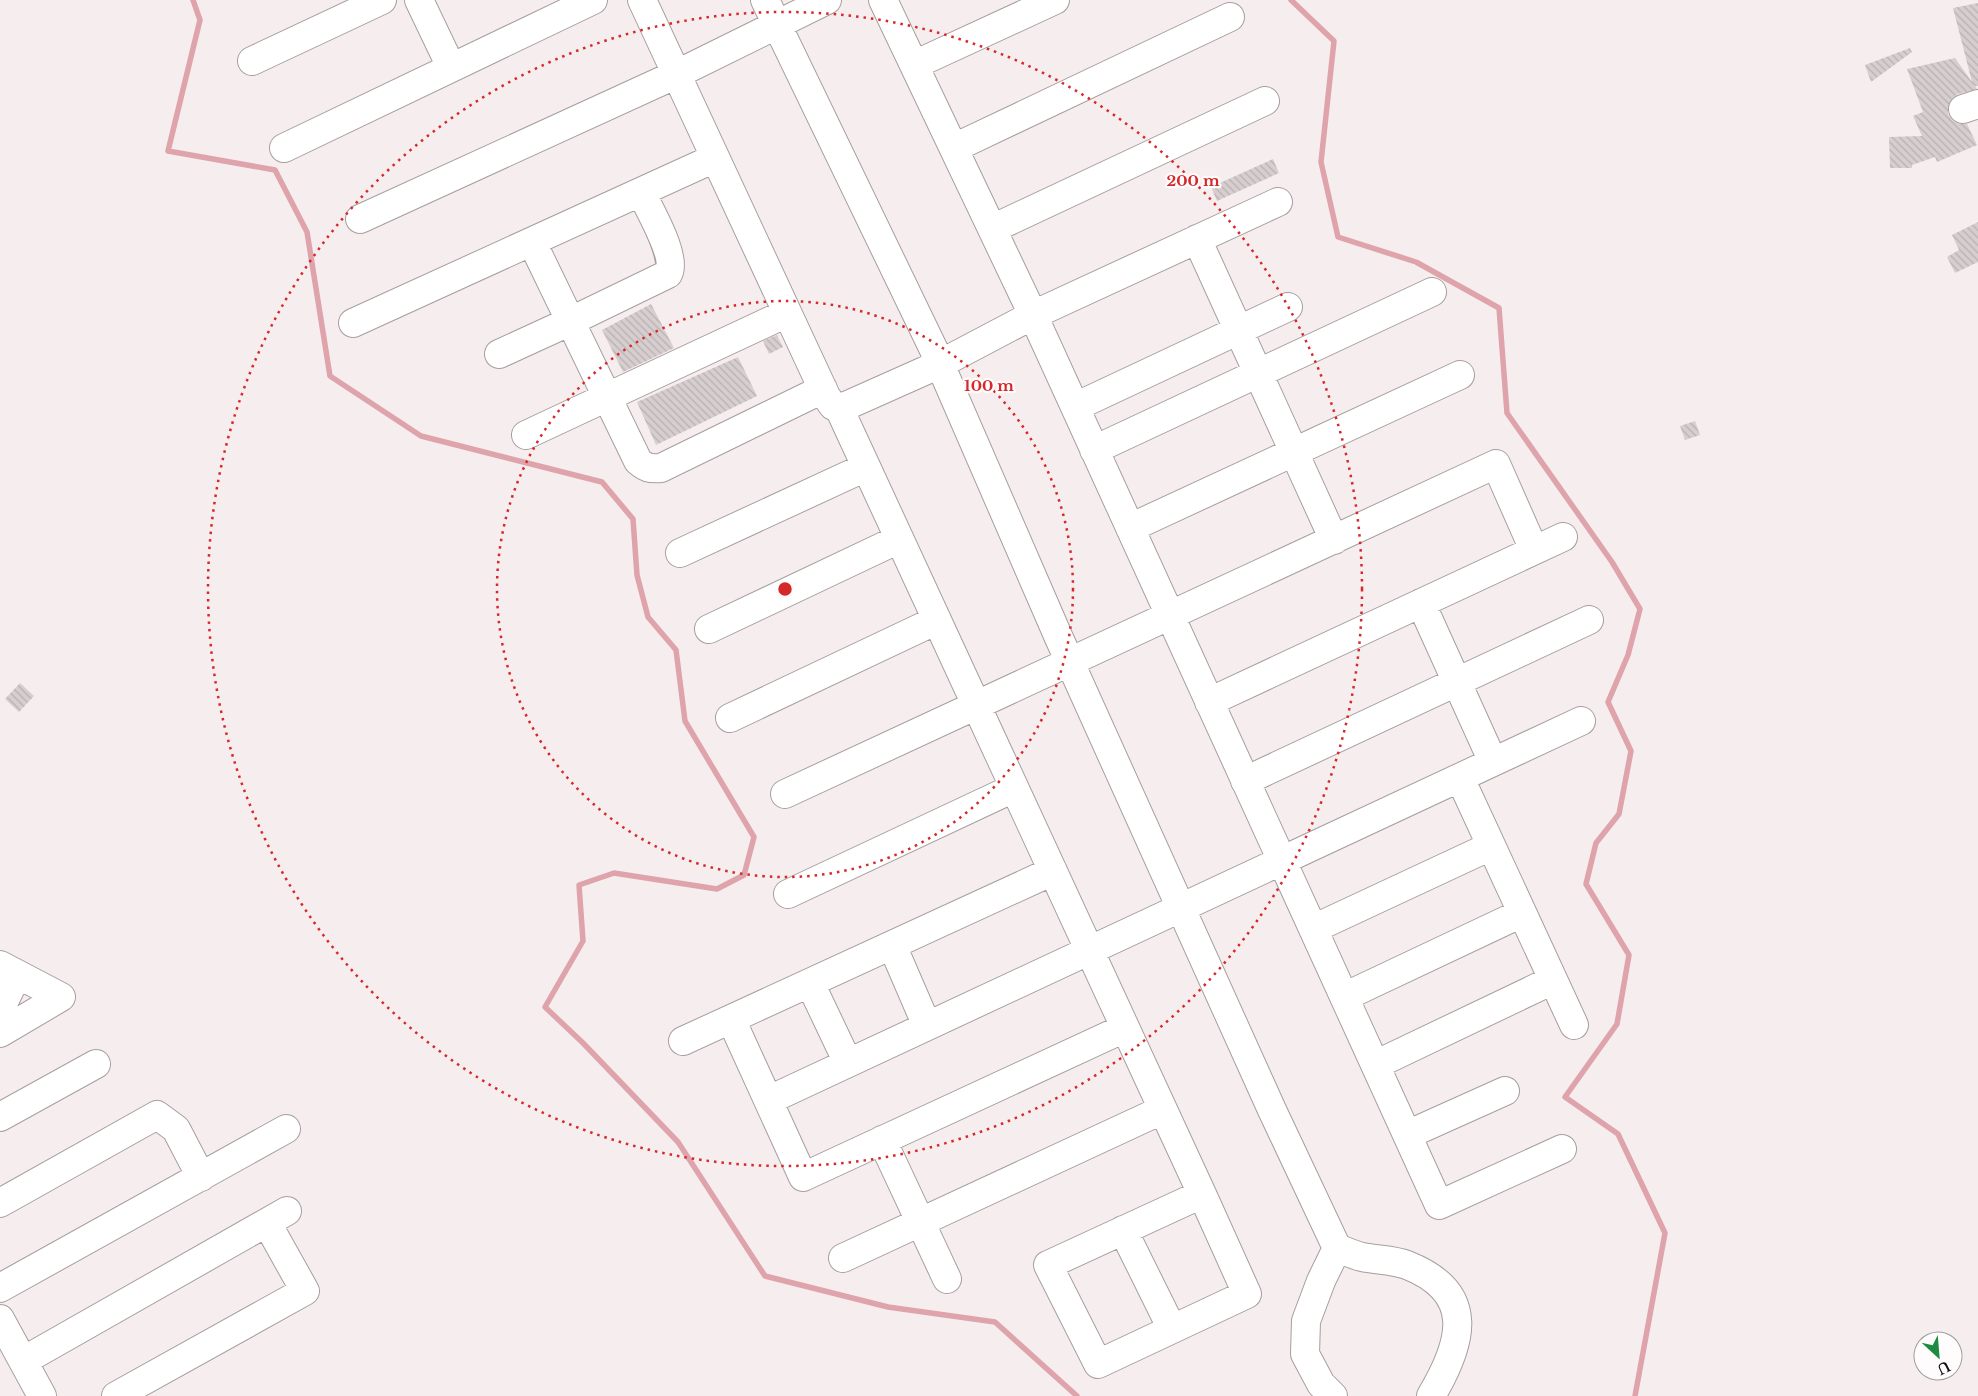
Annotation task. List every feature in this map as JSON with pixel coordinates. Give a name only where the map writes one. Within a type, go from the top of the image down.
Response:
[{"type":"street","points":[[252,61],[382,0]]},
{"type":"street","points":[[419,0],[451,67]]},
{"type":"street","points":[[284,148],[592,0]]},
{"type":"street","points":[[642,0],[788,313],[866,467],[900,539],[1202,1194],[1247,1294],[1098,1364],[1048,1265],[1202,1194]]},
{"type":"street","points":[[765,0],[940,364],[1180,907],[1337,1248],[1360,1256],[1406,1264],[1429,1275],[1449,1295],[1457,1314],[1458,1331],[1446,1371],[1431,1396]]},
{"type":"street","points":[[360,219],[677,74],[827,0]]},
{"type":"street","points":[[883,0],[1033,315],[1439,1205],[1562,1149]]},
{"type":"street","points":[[914,66],[1055,0]]},
{"type":"street","points":[[954,148],[1230,17]]},
{"type":"street","points":[[992,228],[1265,102]]},
{"type":"street","points":[[353,323],[715,158]]},
{"type":"street","points":[[498,354],[571,322],[668,274],[671,269],[670,256],[642,192]]},
{"type":"street","points":[[532,242],[638,461],[650,469],[661,468],[831,398],[940,364],[1033,315],[1278,202]]},
{"type":"street","points":[[1197,240],[1334,540]]},
{"type":"street","points":[[1094,450],[1432,292]]},
{"type":"street","points":[[1075,407],[1288,306]]},
{"type":"street","points":[[526,435],[788,313]]},
{"type":"street","points":[[1130,528],[1460,375]]},
{"type":"street","points":[[785,794],[1496,464],[1534,550]]},
{"type":"street","points":[[680,553],[866,467]]},
{"type":"street","points":[[1209,702],[1562,537]]},
{"type":"street","points":[[708,629],[900,539]]},
{"type":"street","points":[[1421,603],[1493,762]]},
{"type":"street","points":[[730,718],[937,620]]},
{"type":"street","points":[[1245,781],[1589,620]]},
{"type":"street","points":[[769,1100],[1582,721]]},
{"type":"street","points":[[1460,778],[1574,1025]]},
{"type":"street","points":[[788,894],[1014,788]]},
{"type":"street","points":[[1313,929],[1491,846]]},
{"type":"street","points":[[683,1041],[1052,871]]},
{"type":"street","points":[[1344,997],[1522,913]]},
{"type":"street","points":[[892,945],[927,1026]]},
{"type":"street","points":[[0,1010],[9,970],[61,997],[0,1033]]},
{"type":"street","points":[[1375,1064],[1553,980]]},
{"type":"street","points":[[810,983],[848,1063]]},
{"type":"street","points":[[731,1019],[803,1177],[1125,1028]]},
{"type":"street","points":[[0,1117],[96,1064]]},
{"type":"street","points":[[1407,1135],[1504,1091]]},
{"type":"street","points":[[843,1258],[1162,1110]]},
{"type":"street","points":[[0,1203],[157,1115],[176,1129],[201,1176]]},
{"type":"street","points":[[0,1288],[286,1129]]},
{"type":"street","points":[[882,1140],[947,1279]]},
{"type":"street","points":[[23,1361],[277,1217],[305,1292],[116,1396]]},
{"type":"street","points":[[1123,1230],[1172,1329]]},
{"type":"street","points":[[1333,1396],[1321,1384],[1305,1354],[1306,1321],[1321,1281],[1337,1248]]},
{"type":"street","points":[[0,1319],[42,1396]]},
{"type":"building","points":[[1978,3],[1978,86],[1975,86],[1977,89],[1958,94],[1952,98],[1948,106],[1948,114],[1952,120],[1959,124],[1967,124],[1977,145],[1937,162],[1935,157],[1912,165],[1912,168],[1890,168],[1889,137],[1922,136],[1913,116],[1923,112],[1907,69],[1955,58],[1972,82],[1953,8]]},
{"type":"building","points":[[1910,48],[1912,52],[1871,82],[1865,65]]},
{"type":"building","points":[[1273,159],[1279,173],[1217,201],[1211,187]]},
{"type":"building","points":[[1978,222],[1978,262],[1955,273],[1947,257],[1959,250],[1952,235]]},
{"type":"building","points":[[651,304],[674,348],[623,372],[602,330]]},
{"type":"building","points":[[777,335],[783,347],[769,354],[763,341]]},
{"type":"building","points":[[738,357],[757,396],[656,445],[637,402]]},
{"type":"building","points":[[1695,421],[1700,435],[1685,440],[1680,426]]},
{"type":"building","points":[[20,683],[34,696],[19,712],[5,699]]},
{"type":"waterway","points":[[193,0],[200,20],[168,151],[275,170],[307,232],[330,376],[421,436],[602,482],[633,519],[637,575],[648,617],[676,650],[685,721],[754,837],[744,875],[717,889],[614,873],[579,885],[583,941],[545,1007],[583,1043],[678,1142],[765,1276],[888,1307],[995,1322],[1077,1396]]},
{"type":"waterway","points":[[1291,0],[1334,41],[1321,162],[1338,237],[1416,262],[1499,308],[1507,413],[1612,562],[1640,609],[1628,655],[1608,702],[1631,751],[1619,814],[1596,843],[1586,884],[1629,955],[1617,1024],[1565,1097],[1618,1134],[1665,1233],[1635,1396]]}]
